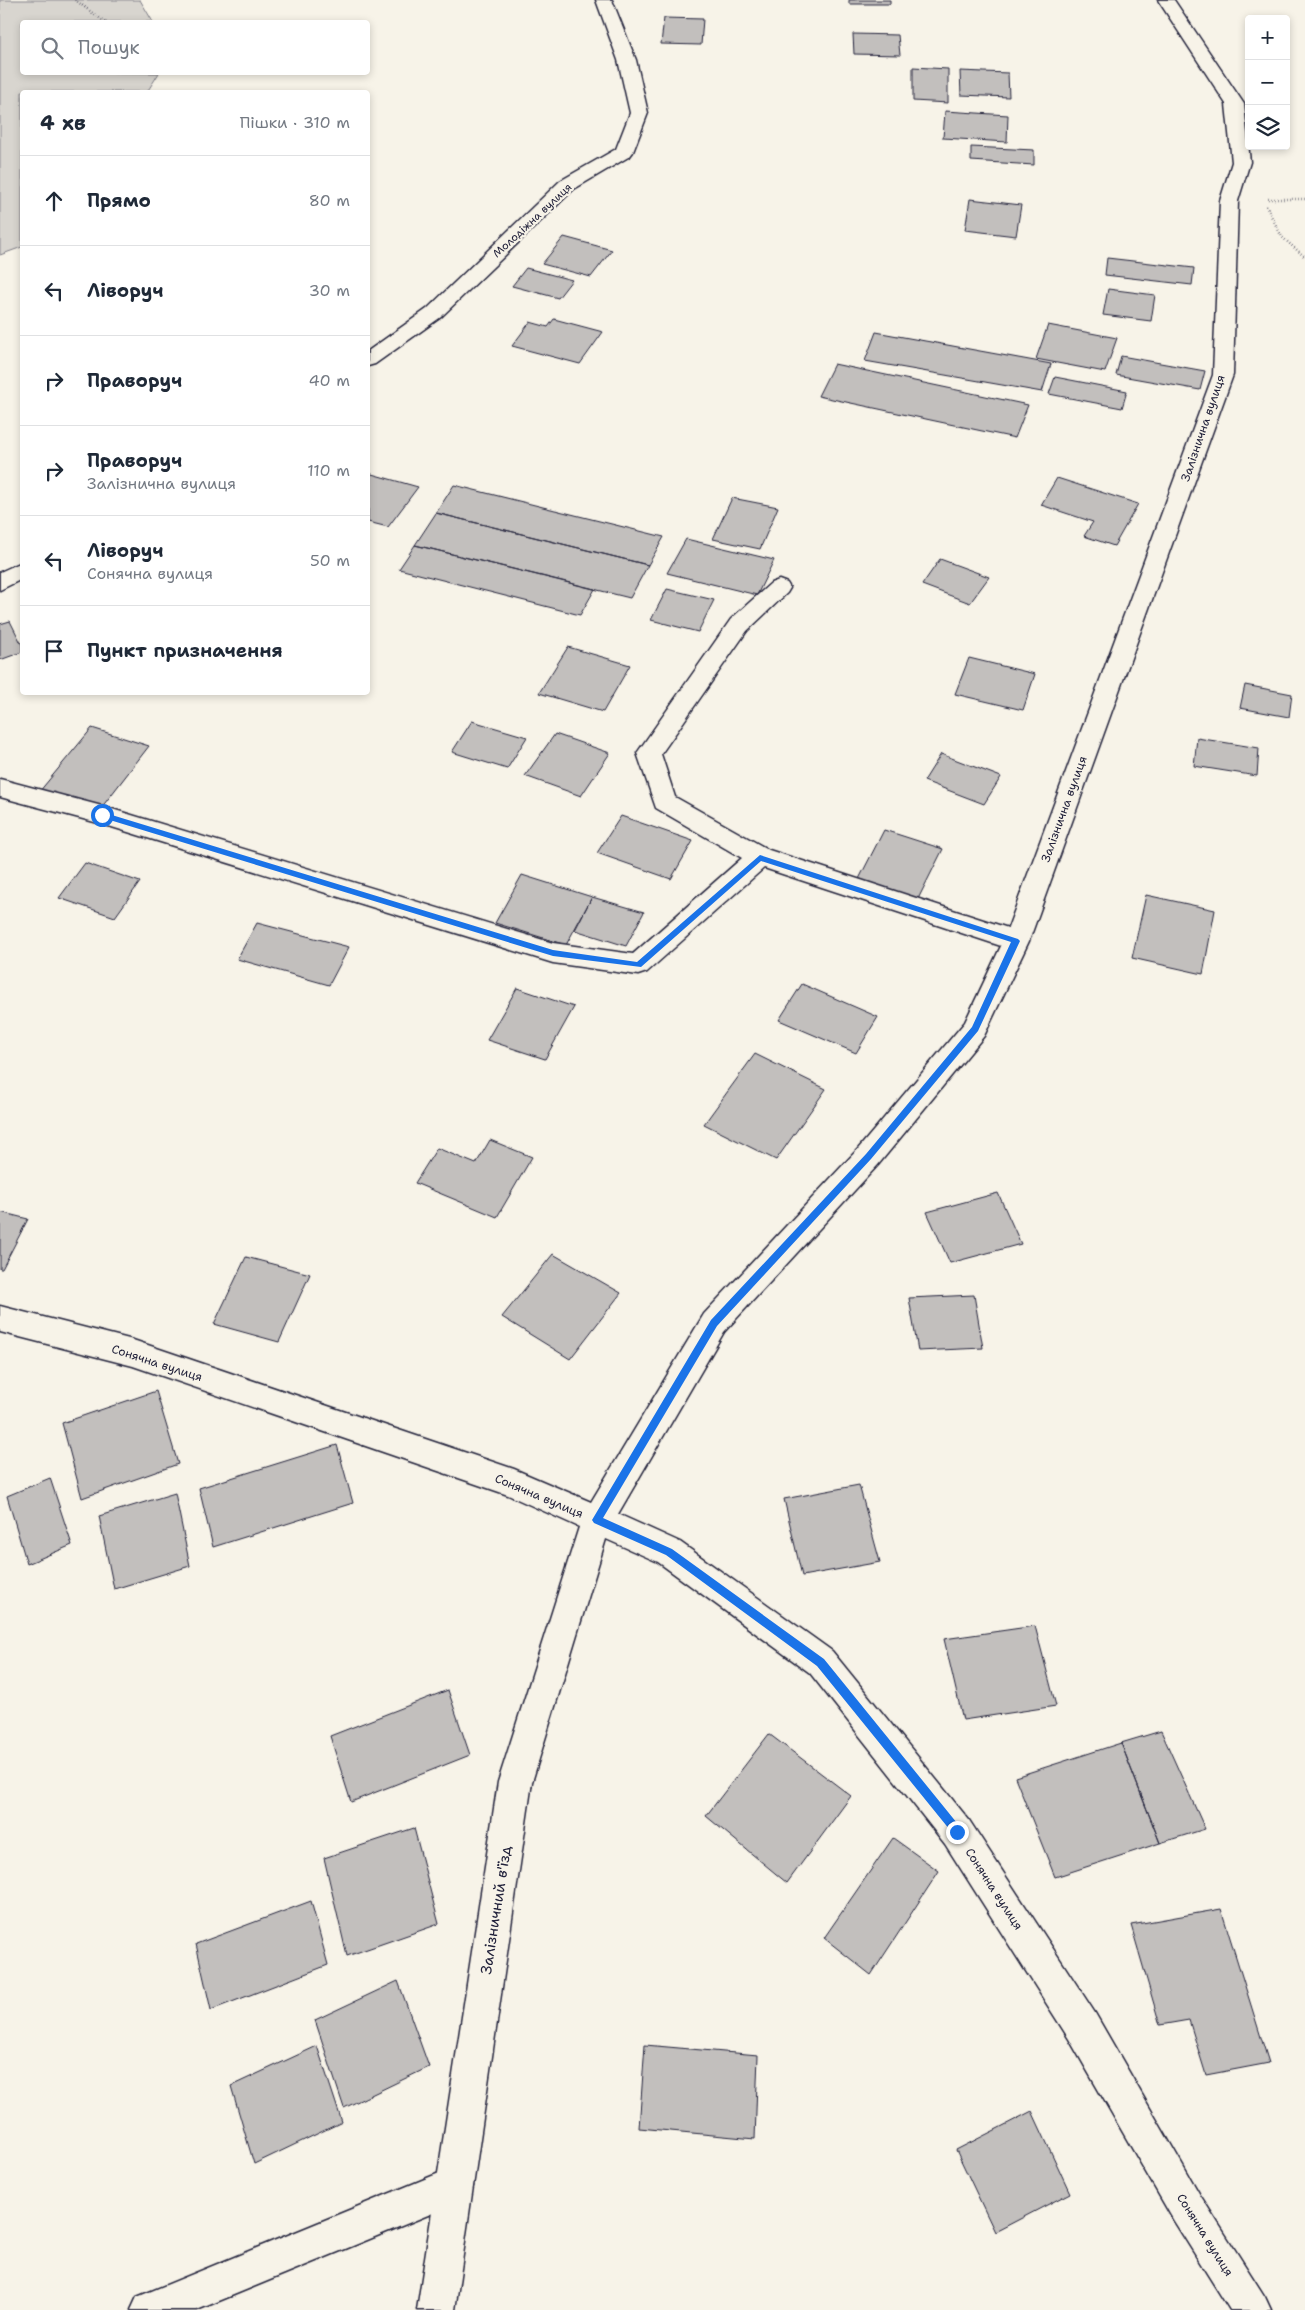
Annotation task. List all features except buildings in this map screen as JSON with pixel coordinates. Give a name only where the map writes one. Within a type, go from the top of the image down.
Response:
[{"type":"street","name":"Молодіжна вулиця","points":[[370,359],[434,313],[567,185],[624,152],[639,113],[627,60],[604,0]]},
{"type":"street","name":"Залізнична вулиця","points":[[597,1520],[714,1323],[868,1157],[975,1029],[1016,941],[1223,375],[1229,201],[1241,162],[1234,104],[1166,0]]},
{"type":"street","points":[[0,582],[20,570]]},
{"type":"street","points":[[778,588],[739,625],[649,753],[665,802],[760,857],[1016,941]]},
{"type":"street","points":[[0,788],[102,815],[553,953],[638,965],[760,857]]},
{"type":"street","name":"Сонячна вулиця","points":[[0,1319],[152,1360],[514,1483],[669,1552],[821,1662],[957,1832],[1082,2026],[1187,2208],[1252,2310]]},
{"type":"street","name":"Залізничний в'їзд","points":[[436,2310],[515,1782],[597,1520]]},
{"type":"street","points":[[150,2310],[454,2186]]},
{"type":"path","points":[[75,0],[102,20]]},
{"type":"path","points":[[1305,199],[1263,199],[1282,237],[1305,257]]},
{"type":"shaded area","points":[[0,0],[140,0],[152,20],[20,20],[20,75],[158,75],[148,90],[20,90],[20,248],[0,255]]},
{"type":"route","points":[[102,815],[553,953],[638,965],[760,857],[1016,941],[975,1029],[868,1157],[714,1323],[597,1520],[669,1552],[821,1662],[957,1832]]}]
